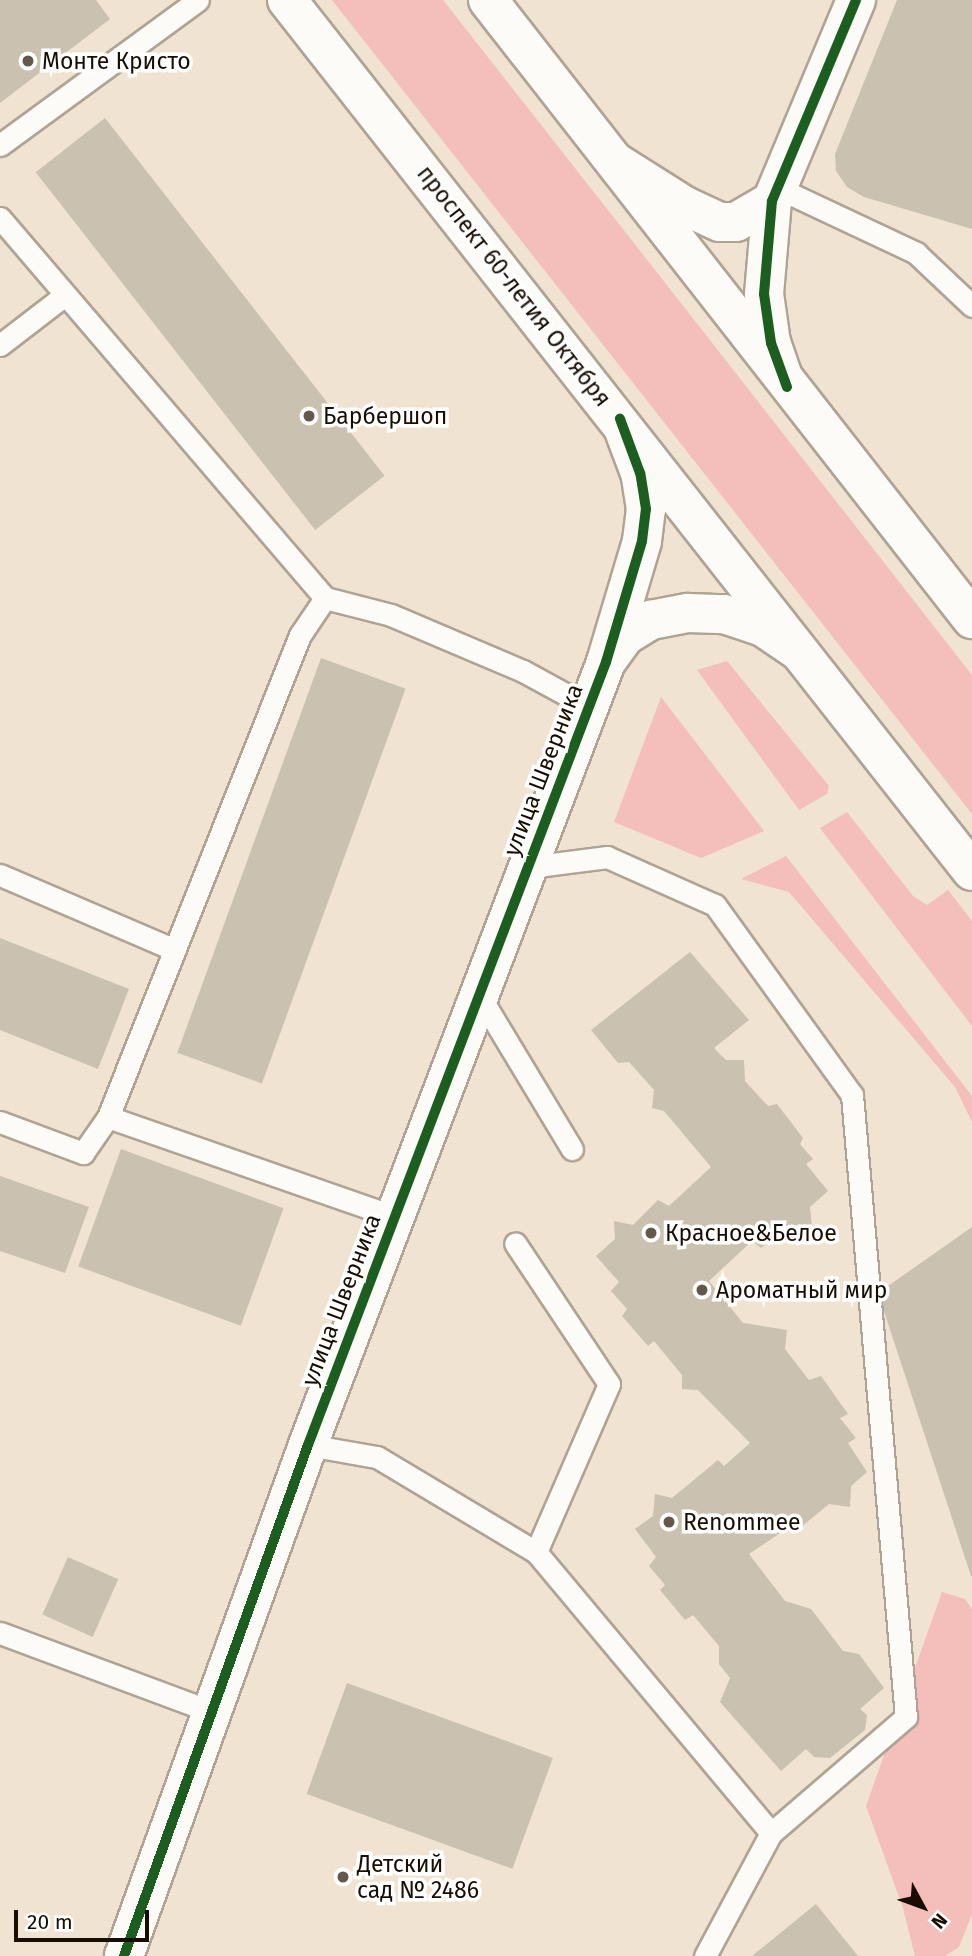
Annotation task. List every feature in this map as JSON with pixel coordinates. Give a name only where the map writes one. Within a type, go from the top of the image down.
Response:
[{"type":"street","name":"проспект 60-летия Октября","points":[[288,0],[968,861]]},
{"type":"street","points":[[488,0],[787,387],[972,619]]},
{"type":"street","points":[[787,387],[771,343],[764,294],[775,195],[856,0]]},
{"type":"street","points":[[612,160],[685,206],[720,222],[752,216],[775,195]]},
{"type":"street","name":"улица Шверника","points":[[124,1956],[308,1446],[606,662],[642,541],[646,509],[640,473],[620,419]]},
{"type":"street","name":"улица Шверника","points":[[606,662],[625,636],[651,620],[688,614],[724,614],[763,627],[805,656]]},
{"type":"lane","points":[[0,145],[198,0]]},
{"type":"lane","points":[[775,195],[916,253],[972,306]]},
{"type":"lane","points":[[0,218],[325,598],[391,615],[523,671],[589,707]]},
{"type":"lane","points":[[0,345],[65,296]]},
{"type":"lane","points":[[0,1122],[83,1153],[108,1117],[300,635],[325,598]]},
{"type":"lane","points":[[529,867],[607,857],[715,905],[852,1095],[906,1717],[772,1833],[705,1956]]},
{"type":"lane","points":[[0,875],[173,949]]},
{"type":"lane","points":[[480,995],[572,1149]]},
{"type":"lane","points":[[108,1117],[395,1217]]},
{"type":"lane","points":[[515,1243],[609,1384],[536,1552]]},
{"type":"lane","points":[[308,1446],[377,1457],[536,1552],[772,1833]]},
{"type":"lane","points":[[0,1633],[212,1712]]},
{"type":"shaded area","points":[[332,0],[443,0],[972,675],[972,814]]},
{"type":"shaded area","points":[[727,661],[829,786],[827,794],[799,810],[697,670]]},
{"type":"shaded area","points":[[661,697],[764,831],[701,858],[614,822]]},
{"type":"shaded area","points":[[847,812],[913,896],[927,905],[948,890],[972,921],[972,1026],[820,828]]},
{"type":"shaded area","points":[[786,856],[972,1096],[972,1122],[955,1087],[789,892],[741,879]]},
{"type":"shaded area","points":[[942,1592],[965,1599],[972,1609],[972,1914],[959,1947],[945,1956],[915,1956],[903,1908],[866,1806]]},
{"type":"building","name":"Монте Кристо","points":[[0,0],[96,0],[110,19],[0,103]]},
{"type":"building","points":[[897,0],[972,0],[972,229],[864,197],[847,187],[836,171],[835,154]]},
{"type":"building","points":[[105,118],[385,476],[315,530],[36,172]]},
{"type":"building","points":[[321,658],[406,689],[262,1083],[177,1053]]},
{"type":"building","points":[[0,938],[129,989],[98,1069],[0,1030]]},
{"type":"building","points":[[690,952],[749,1020],[714,1048],[726,1060],[744,1060],[745,1081],[768,1106],[777,1104],[803,1138],[800,1144],[813,1159],[806,1164],[828,1191],[810,1207],[812,1227],[788,1225],[761,1248],[752,1241],[709,1281],[743,1323],[787,1330],[785,1349],[809,1380],[821,1376],[848,1414],[840,1418],[856,1438],[848,1443],[867,1472],[851,1486],[850,1507],[829,1504],[801,1527],[795,1523],[749,1554],[785,1601],[811,1609],[843,1651],[859,1654],[884,1688],[860,1709],[867,1715],[865,1730],[830,1758],[814,1757],[806,1749],[781,1771],[720,1702],[730,1678],[719,1664],[719,1646],[693,1615],[685,1620],[660,1590],[665,1585],[649,1566],[656,1557],[635,1529],[653,1516],[655,1494],[672,1498],[718,1460],[724,1466],[750,1443],[698,1390],[682,1389],[682,1375],[654,1341],[648,1346],[622,1316],[627,1309],[611,1291],[619,1282],[596,1256],[615,1239],[614,1221],[633,1225],[658,1200],[669,1206],[711,1167],[664,1111],[652,1108],[654,1090],[629,1062],[618,1063],[591,1030]]},
{"type":"building","points":[[121,1149],[284,1208],[241,1326],[78,1266]]},
{"type":"building","points":[[0,1176],[89,1207],[65,1273],[0,1251]]},
{"type":"building","points":[[972,1227],[972,1576],[971,1576],[878,1293]]},
{"type":"building","points":[[68,1557],[118,1579],[93,1637],[42,1615]]},
{"type":"building","points":[[347,1683],[553,1758],[512,1869],[307,1794]]},
{"type":"building","points":[[816,1904],[858,1956],[752,1956]]},
{"type":"cycle path","points":[[787,387],[771,343],[764,294],[772,201],[856,0]]},
{"type":"cycle path","points":[[124,1956],[308,1445],[606,662],[642,541],[646,509],[640,473],[620,419]]},
{"type":"place","name":"Монте Кристо","points":[[28,61]]},
{"type":"place","name":"Барбершоп","points":[[309,416]]},
{"type":"place","name":"Красное&Белое","points":[[651,1233]]},
{"type":"place","name":"Ароматный мир","points":[[702,1290]]},
{"type":"place","name":"Renommee","points":[[669,1522]]},
{"type":"place","name":"Детский сад № 2486","points":[[343,1877]]}]
